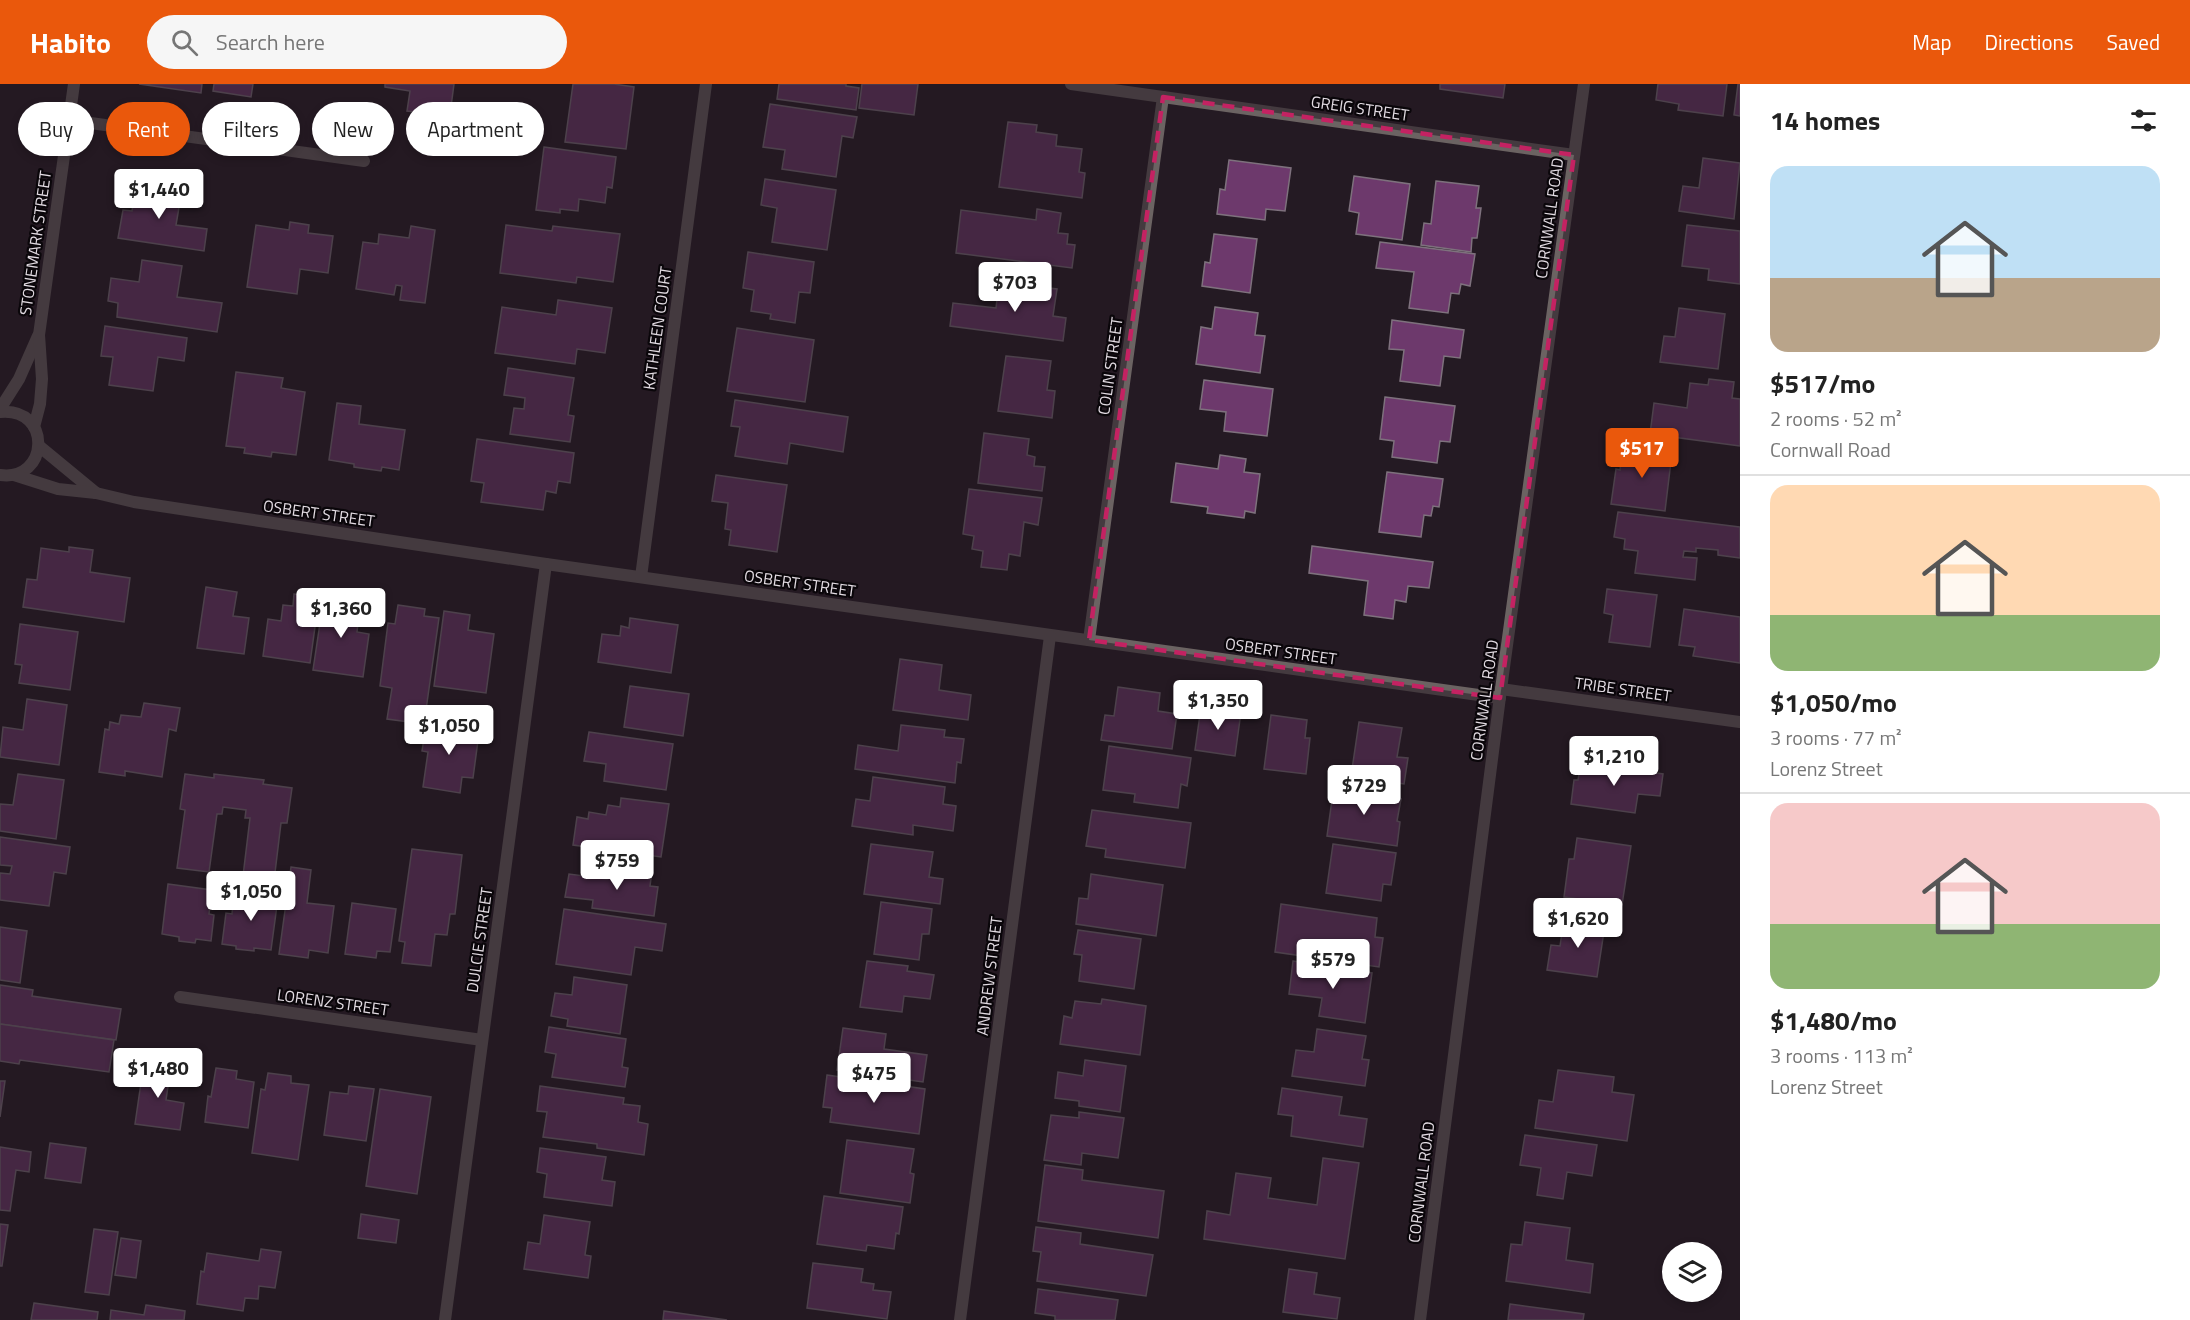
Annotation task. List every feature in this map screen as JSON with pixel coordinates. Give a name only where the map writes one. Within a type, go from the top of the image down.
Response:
[{"type":"street","name":"STONEMARK STREET","points":[[72,102],[74,84]]},
{"type":"street","name":"KATHLEEN COURT","points":[[641,577],[706,84]]},
{"type":"street","name":"GREIG STREET","points":[[1071,84],[1574,155]]},
{"type":"street","name":"CORNWALL ROAD","points":[[1420,1320],[1501,694],[1584,84]]},
{"type":"street","name":"COLIN STREET","points":[[1089,640],[1163,97]]},
{"type":"street","points":[[94,123],[364,161]]},
{"type":"street","name":"STONEMARK STREET","points":[[34,427],[40,404],[42,379],[39,335],[64,156]]},
{"type":"street","name":"STONEMARK STREET","points":[[0,411],[20,379],[39,335]]},
{"type":"street","points":[[0,411],[18,413],[27,418],[38,436],[39,446],[31,465],[23,471],[5,477]]},
{"type":"street","name":"OSBERT STREET","points":[[39,446],[96,493]]},
{"type":"street","name":"OSBERT STREET","points":[[5,477],[134,502],[546,564],[1050,636],[1501,694]]},
{"type":"street","name":"DULCIE STREET","points":[[445,1320],[546,564]]},
{"type":"street","name":"ANDREW STREET","points":[[960,1320],[1050,636]]},
{"type":"street","name":"TRIBE STREET","points":[[1501,694],[1740,722]]},
{"type":"street","name":"LORENZ STREET","points":[[180,997],[482,1040]]},
{"type":"highlighted area","points":[[1163,97],[1574,155],[1500,698],[1089,640]]},
{"type":"building","points":[[139,84],[202,84],[201,93]]},
{"type":"building","points":[[214,84],[253,84],[251,97],[213,91]]},
{"type":"building","points":[[385,84],[454,84],[452,102],[408,102],[410,91],[385,87]]},
{"type":"building","points":[[573,84],[614,84],[634,87],[626,149],[565,142]]},
{"type":"building","points":[[779,84],[846,84],[846,86],[859,88],[856,110],[777,99]]},
{"type":"building","points":[[862,84],[918,84],[914,115],[859,108]]},
{"type":"building","points":[[1440,84],[1505,84],[1503,98],[1440,89]]},
{"type":"building","points":[[1658,84],[1727,84],[1723,116],[1678,110],[1679,104],[1656,100]]},
{"type":"building","points":[[1738,84],[1740,84],[1740,116],[1734,115]]},
{"type":"building","points":[[770,104],[857,117],[853,138],[842,136],[836,177],[782,169],[785,150],[763,147]]},
{"type":"building","points":[[1008,122],[1037,125],[1036,132],[1057,135],[1056,146],[1082,149],[1079,172],[1085,173],[1082,198],[999,187]]},
{"type":"building","points":[[544,147],[616,157],[612,188],[607,187],[605,203],[579,199],[578,211],[560,209],[560,213],[536,210]]},
{"type":"building","points":[[1703,158],[1740,163],[1734,219],[1679,211],[1683,186],[1699,188]]},
{"type":"building","points":[[1229,160],[1291,168],[1285,211],[1266,209],[1265,220],[1217,214],[1220,189],[1225,190]]},
{"type":"building","points":[[1354,176],[1410,184],[1402,240],[1356,234],[1359,213],[1349,211]]},
{"type":"building","points":[[765,179],[836,190],[827,250],[772,242],[777,208],[761,205]]},
{"type":"building","points":[[1436,181],[1479,186],[1476,208],[1481,208],[1477,238],[1472,238],[1471,252],[1421,245],[1424,223],[1431,224]]},
{"type":"building","points":[[136,184],[182,190],[176,225],[207,229],[204,251],[118,238],[123,210],[132,211]]},
{"type":"building","points":[[1037,209],[1061,213],[1058,233],[1068,234],[1067,244],[1075,245],[1072,268],[956,253],[961,210],[1036,220]]},
{"type":"building","points":[[290,222],[309,225],[308,233],[333,236],[328,273],[300,269],[297,294],[247,287],[256,225],[289,230]]},
{"type":"building","points":[[506,225],[552,231],[553,226],[620,234],[613,282],[577,277],[576,283],[500,273]]},
{"type":"building","points":[[1687,225],[1740,231],[1740,284],[1708,280],[1709,269],[1682,266]]},
{"type":"building","points":[[411,226],[435,230],[425,303],[400,300],[402,286],[396,285],[394,295],[356,289],[363,242],[378,244],[379,234],[409,238]]},
{"type":"building","points":[[1214,234],[1257,239],[1250,293],[1202,286],[1205,262],[1210,263]]},
{"type":"building","points":[[1380,242],[1475,254],[1470,286],[1461,284],[1459,294],[1451,293],[1448,313],[1409,308],[1414,272],[1376,268]]},
{"type":"building","points":[[748,252],[814,262],[810,293],[799,292],[795,323],[770,319],[771,314],[751,311],[754,290],[743,288]]},
{"type":"building","points":[[142,260],[182,266],[177,297],[222,303],[217,332],[117,317],[118,303],[108,301],[111,278],[139,282]]},
{"type":"building","points":[[999,282],[1057,289],[1053,316],[1066,318],[1063,341],[950,326],[953,303],[996,308]]},
{"type":"building","points":[[558,300],[612,308],[605,353],[577,349],[575,364],[495,353],[502,307],[556,315]]},
{"type":"building","points":[[1215,307],[1258,313],[1255,335],[1265,336],[1260,373],[1196,364],[1201,327],[1212,329]]},
{"type":"building","points":[[1679,308],[1725,314],[1718,369],[1660,362],[1664,336],[1675,337]]},
{"type":"building","points":[[1392,320],[1464,330],[1460,358],[1444,356],[1440,386],[1400,381],[1404,350],[1389,349]]},
{"type":"building","points":[[105,326],[187,338],[184,361],[158,357],[153,391],[109,385],[113,357],[101,356]]},
{"type":"building","points":[[737,328],[814,340],[805,402],[727,391]]},
{"type":"building","points":[[1006,356],[1051,361],[1047,390],[1055,391],[1052,418],[998,411]]},
{"type":"building","points":[[508,368],[574,378],[568,415],[574,416],[570,442],[510,434],[514,408],[524,409],[525,398],[504,395]]},
{"type":"building","points":[[236,372],[283,378],[281,388],[305,392],[296,455],[272,452],[271,457],[244,453],[245,448],[226,446]]},
{"type":"building","points":[[1709,379],[1734,382],[1732,398],[1740,399],[1740,446],[1650,434],[1654,403],[1687,408],[1690,383],[1708,385]]},
{"type":"building","points":[[1204,380],[1273,389],[1267,436],[1224,431],[1226,412],[1200,409]]},
{"type":"building","points":[[1385,397],[1455,406],[1450,442],[1440,441],[1437,463],[1392,457],[1394,441],[1380,439]]},
{"type":"building","points":[[735,400],[848,417],[843,452],[790,443],[787,464],[735,456],[740,427],[731,426]]},
{"type":"building","points":[[337,403],[361,406],[359,424],[405,430],[399,470],[382,467],[381,471],[329,460]]},
{"type":"building","points":[[984,433],[1029,439],[1027,455],[1035,457],[1034,466],[1045,467],[1042,491],[978,483]]},
{"type":"building","points":[[477,439],[574,453],[570,483],[558,481],[556,493],[546,491],[543,510],[481,502],[484,483],[471,481]]},
{"type":"building","points":[[1622,447],[1672,453],[1665,511],[1611,504],[1616,469],[1620,470]]},
{"type":"building","points":[[1220,455],[1246,459],[1244,472],[1260,474],[1255,513],[1245,511],[1244,518],[1207,513],[1208,507],[1171,502],[1176,463],[1218,469]]},
{"type":"building","points":[[1387,472],[1443,479],[1439,507],[1433,506],[1431,516],[1424,515],[1421,537],[1379,532]]},
{"type":"building","points":[[716,475],[787,485],[777,552],[729,545],[731,530],[725,529],[728,503],[712,501]]},
{"type":"building","points":[[969,489],[1042,498],[1038,525],[1024,522],[1020,556],[1009,554],[1007,570],[981,567],[983,551],[972,549],[974,536],[963,534]]},
{"type":"building","points":[[1618,512],[1740,527],[1740,558],[1718,555],[1718,550],[1696,548],[1696,552],[1684,551],[1683,557],[1697,558],[1695,580],[1635,573],[1638,551],[1624,549],[1625,539],[1614,537]]},
{"type":"building","points":[[1312,546],[1433,562],[1429,588],[1408,586],[1406,602],[1395,600],[1393,619],[1364,615],[1368,581],[1309,573]]},
{"type":"building","points":[[69,547],[93,550],[90,572],[130,578],[124,622],[23,607],[27,579],[37,580],[41,548],[69,552]]},
{"type":"building","points":[[206,587],[237,592],[233,616],[249,618],[244,654],[197,648]]},
{"type":"building","points":[[1607,589],[1657,595],[1650,647],[1609,642],[1613,615],[1604,613]]},
{"type":"building","points":[[294,594],[319,598],[310,663],[263,656],[268,619],[281,621],[283,605],[293,606]]},
{"type":"building","points":[[339,595],[361,598],[357,632],[369,634],[363,677],[313,670],[323,603],[338,605]]},
{"type":"building","points":[[398,605],[425,609],[424,616],[439,618],[424,724],[387,719],[392,688],[380,686],[388,623],[395,624]]},
{"type":"building","points":[[1684,609],[1740,617],[1740,663],[1693,656],[1695,647],[1679,645]]},
{"type":"building","points":[[444,611],[470,615],[468,630],[494,634],[486,693],[434,686]]},
{"type":"building","points":[[630,618],[678,625],[671,673],[598,662],[602,634],[620,636],[621,626],[629,628]]},
{"type":"building","points":[[20,624],[78,632],[70,690],[19,683],[22,665],[15,664]]},
{"type":"building","points":[[900,659],[942,665],[939,690],[971,695],[968,720],[893,710]]},
{"type":"building","points":[[630,686],[689,694],[683,736],[624,727]]},
{"type":"building","points":[[1118,687],[1160,693],[1158,711],[1177,714],[1172,749],[1101,740],[1105,715],[1114,716]]},
{"type":"building","points":[[27,699],[67,705],[59,765],[0,757],[3,727],[23,730]]},
{"type":"building","points":[[144,703],[180,708],[176,731],[169,729],[162,777],[125,771],[125,776],[99,772],[105,729],[109,730],[110,722],[119,724],[121,715],[141,717]]},
{"type":"building","points":[[1201,707],[1241,712],[1235,756],[1195,750]]},
{"type":"building","points":[[1271,715],[1307,720],[1305,738],[1310,738],[1306,774],[1264,769]]},
{"type":"building","points":[[435,718],[457,721],[456,729],[479,733],[473,778],[462,777],[460,793],[423,787],[428,752],[422,751],[426,726],[434,727]]},
{"type":"building","points":[[1359,722],[1402,728],[1397,757],[1408,758],[1404,784],[1351,776]]},
{"type":"building","points":[[901,725],[945,730],[944,737],[964,739],[961,763],[957,762],[955,783],[855,769],[858,745],[898,751]]},
{"type":"building","points":[[589,732],[673,744],[666,790],[604,781],[606,764],[584,761]]},
{"type":"building","points":[[1109,746],[1191,758],[1187,786],[1181,784],[1178,808],[1134,802],[1135,794],[1103,790]]},
{"type":"building","points":[[1581,762],[1663,774],[1660,796],[1638,794],[1635,813],[1571,804],[1574,780],[1578,780]]},
{"type":"building","points":[[18,774],[64,780],[56,839],[0,831],[0,804],[13,805]]},
{"type":"building","points":[[185,774],[214,778],[214,774],[264,780],[263,784],[292,788],[287,823],[281,823],[274,881],[243,876],[250,818],[245,818],[246,810],[223,807],[222,814],[217,814],[209,872],[177,868],[185,810],[180,809]]},
{"type":"building","points":[[873,777],[945,787],[943,804],[956,806],[953,831],[913,825],[913,835],[852,826],[856,799],[870,801]]},
{"type":"building","points":[[1334,785],[1388,793],[1387,798],[1401,799],[1397,821],[1400,822],[1397,846],[1327,836]]},
{"type":"building","points":[[621,798],[669,804],[661,857],[573,845],[577,817],[588,819],[589,812],[606,815],[608,805],[620,807]]},
{"type":"building","points":[[1092,810],[1191,823],[1185,868],[1105,857],[1106,849],[1086,846]]},
{"type":"building","points":[[0,837],[70,847],[66,874],[54,872],[49,906],[0,900],[0,873],[10,874],[12,866],[0,865]]},
{"type":"building","points":[[1577,838],[1631,846],[1622,905],[1564,897],[1569,859],[1574,859]]},
{"type":"building","points":[[871,844],[933,852],[929,877],[943,879],[940,904],[864,894]]},
{"type":"building","points":[[1333,844],[1396,853],[1391,885],[1383,884],[1381,901],[1326,893]]},
{"type":"building","points":[[412,849],[462,855],[455,914],[450,914],[447,935],[435,934],[431,966],[402,963],[405,942],[399,941]]},
{"type":"building","points":[[609,865],[652,871],[650,886],[658,887],[654,916],[592,908],[593,900],[565,897],[569,874],[607,879]]},
{"type":"building","points":[[291,867],[311,870],[307,903],[334,906],[328,953],[309,950],[308,958],[279,954]]},
{"type":"building","points":[[1091,874],[1163,885],[1156,936],[1076,924],[1079,898],[1088,899]]},
{"type":"building","points":[[168,884],[212,890],[209,914],[214,915],[211,941],[196,939],[195,943],[179,941],[179,937],[162,934]]},
{"type":"building","points":[[234,892],[278,898],[271,950],[236,949],[236,946],[222,944],[226,913],[232,914]]},
{"type":"building","points":[[881,902],[932,909],[929,934],[922,934],[919,960],[874,954]]},
{"type":"building","points":[[352,903],[396,909],[390,952],[377,951],[376,958],[345,954]]},
{"type":"building","points":[[1281,904],[1377,918],[1375,937],[1383,938],[1379,967],[1275,952]]},
{"type":"building","points":[[564,909],[666,924],[662,951],[635,947],[631,975],[556,964]]},
{"type":"building","points":[[1564,919],[1605,925],[1597,977],[1547,970],[1551,945],[1560,946]]},
{"type":"building","points":[[0,927],[27,931],[20,983],[0,980]]},
{"type":"building","points":[[1078,930],[1141,939],[1134,989],[1079,981],[1082,955],[1074,954]]},
{"type":"building","points":[[867,961],[908,966],[907,971],[934,975],[930,999],[904,996],[902,1012],[860,1007]]},
{"type":"building","points":[[1293,961],[1372,973],[1365,1023],[1319,1016],[1322,998],[1289,994]]},
{"type":"building","points":[[574,977],[627,985],[620,1034],[567,1026],[568,1019],[551,1016],[555,993],[572,995]]},
{"type":"building","points":[[0,985],[33,990],[32,996],[121,1009],[116,1040],[0,1024]]},
{"type":"building","points":[[1102,999],[1146,1006],[1140,1055],[1060,1044],[1064,1016],[1072,1018],[1075,1001],[1101,1004]]},
{"type":"building","points":[[0,1024],[114,1040],[109,1072],[20,1060],[19,1064],[0,1061]]},
{"type":"building","points":[[549,1027],[626,1039],[622,1067],[628,1068],[625,1087],[552,1077],[556,1054],[545,1052]]},
{"type":"building","points":[[843,1028],[886,1034],[884,1049],[927,1055],[923,1082],[837,1070]]},
{"type":"building","points":[[1317,1029],[1366,1036],[1362,1059],[1369,1060],[1365,1086],[1292,1076],[1296,1050],[1314,1052]]},
{"type":"building","points":[[1085,1060],[1126,1066],[1120,1112],[1079,1106],[1079,1101],[1055,1098],[1058,1072],[1083,1076]]},
{"type":"building","points":[[144,1062],[171,1066],[166,1100],[184,1103],[180,1130],[135,1124]]},
{"type":"building","points":[[216,1068],[237,1071],[236,1079],[254,1082],[248,1128],[205,1122],[208,1096],[211,1097]]},
{"type":"building","points":[[1558,1070],[1614,1077],[1612,1092],[1634,1095],[1627,1141],[1535,1128],[1539,1100],[1553,1102]]},
{"type":"building","points":[[268,1073],[291,1076],[291,1083],[309,1085],[298,1160],[252,1153],[261,1089],[265,1090]]},
{"type":"building","points":[[827,1075],[925,1089],[919,1134],[830,1122],[832,1108],[823,1107]]},
{"type":"building","points":[[0,1081],[5,1081],[0,1117]]},
{"type":"building","points":[[349,1086],[374,1089],[366,1141],[324,1135],[330,1092],[348,1094]]},
{"type":"building","points":[[540,1086],[624,1098],[623,1104],[640,1106],[638,1122],[648,1124],[644,1155],[597,1148],[597,1144],[543,1137],[547,1112],[537,1111]]},
{"type":"building","points":[[1282,1088],[1342,1097],[1339,1115],[1367,1119],[1363,1147],[1291,1136],[1293,1116],[1278,1114]]},
{"type":"building","points":[[380,1089],[431,1097],[417,1194],[366,1186]]},
{"type":"building","points":[[1079,1112],[1124,1118],[1118,1158],[1082,1153],[1081,1165],[1044,1160],[1051,1115],[1079,1118]]},
{"type":"building","points":[[1525,1135],[1597,1145],[1592,1176],[1567,1172],[1563,1199],[1537,1195],[1541,1168],[1520,1165]]},
{"type":"building","points":[[847,1140],[914,1149],[910,1173],[914,1174],[910,1203],[840,1193]]},
{"type":"building","points":[[50,1143],[86,1148],[81,1183],[45,1178]]},
{"type":"building","points":[[0,1147],[31,1152],[29,1172],[16,1170],[10,1211],[0,1210]]},
{"type":"building","points":[[540,1148],[606,1157],[602,1180],[615,1182],[612,1206],[544,1197],[547,1174],[537,1172]]},
{"type":"building","points":[[1323,1158],[1359,1163],[1345,1259],[1204,1239],[1207,1211],[1230,1215],[1236,1173],[1271,1178],[1268,1198],[1317,1205]]},
{"type":"building","points":[[1045,1165],[1083,1170],[1082,1180],[1164,1191],[1158,1238],[1038,1221]]},
{"type":"building","points":[[824,1196],[903,1207],[894,1249],[867,1245],[866,1251],[817,1244]]},
{"type":"building","points":[[361,1214],[399,1220],[396,1243],[358,1238]]},
{"type":"building","points":[[544,1215],[590,1222],[585,1255],[591,1256],[588,1278],[524,1269],[528,1242],[540,1244]]},
{"type":"building","points":[[1525,1222],[1570,1228],[1566,1260],[1593,1264],[1590,1293],[1506,1281],[1511,1244],[1522,1245]]},
{"type":"building","points":[[0,1224],[8,1225],[2,1266],[0,1266]]},
{"type":"building","points":[[1036,1227],[1081,1233],[1080,1244],[1153,1255],[1146,1296],[1037,1281],[1041,1252],[1033,1251]]},
{"type":"building","points":[[94,1229],[118,1232],[109,1295],[85,1292]]},
{"type":"building","points":[[121,1238],[141,1241],[136,1278],[115,1275]]},
{"type":"building","points":[[261,1249],[281,1252],[275,1288],[259,1286],[258,1299],[245,1298],[243,1311],[197,1304],[201,1271],[204,1272],[207,1253],[259,1261]]},
{"type":"building","points":[[813,1263],[863,1269],[861,1282],[874,1284],[873,1290],[891,1292],[887,1319],[807,1308]]},
{"type":"building","points":[[1289,1269],[1317,1273],[1314,1294],[1340,1298],[1337,1319],[1283,1312]]},
{"type":"building","points":[[1038,1289],[1118,1300],[1115,1320],[1055,1320],[1055,1316],[1035,1313]]},
{"type":"building","points":[[34,1303],[98,1312],[97,1320],[31,1320]]},
{"type":"building","points":[[1510,1304],[1584,1314],[1583,1320],[1508,1320]]},
{"type":"building","points":[[146,1305],[185,1311],[184,1320],[110,1320],[111,1310],[144,1315]]},
{"type":"building","points":[[664,1311],[727,1320],[663,1320]]}]
